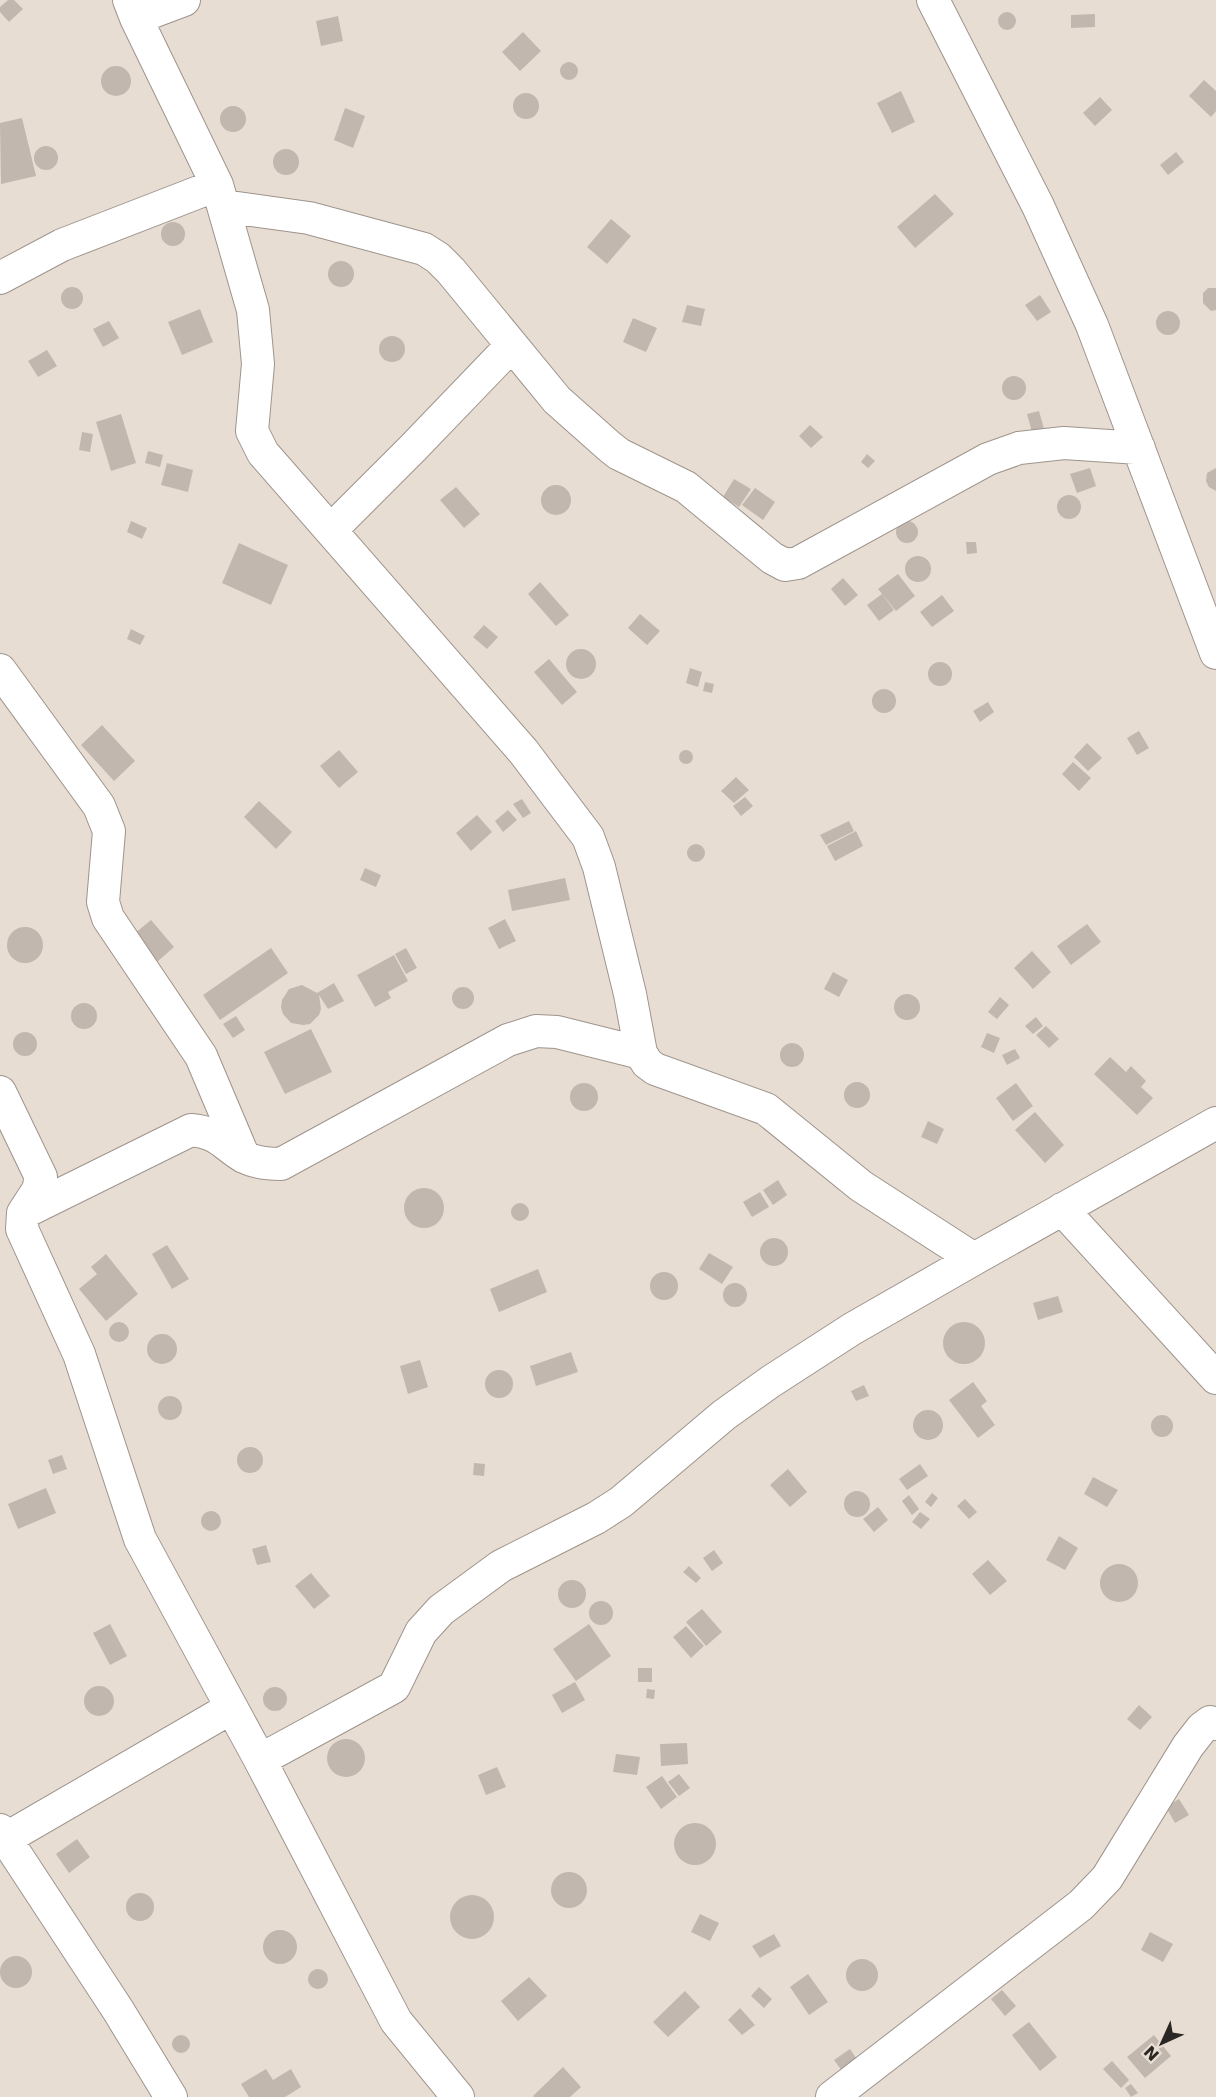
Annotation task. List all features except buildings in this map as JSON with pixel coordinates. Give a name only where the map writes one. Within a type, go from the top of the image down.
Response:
[{"type":"street","points":[[184,0],[133,9],[220,195],[253,310],[258,364],[252,431],[263,453],[523,752],[588,837],[598,867],[630,994],[641,1053],[647,1062],[655,1070],[766,1108],[861,1186],[974,1259]]},
{"type":"street","points":[[933,0],[1038,206],[1092,326],[1216,653]]},
{"type":"street","points":[[0,278],[62,245],[220,195],[424,249],[438,258],[451,271],[557,400],[610,447],[619,454],[686,487],[772,558],[785,565],[798,563],[988,459],[1019,448],[1064,443],[1139,448]]},
{"type":"street","points":[[331,530],[512,345]]},
{"type":"street","points":[[0,670],[99,806],[109,831],[103,902],[108,918],[201,1056],[244,1156]]},
{"type":"street","points":[[23,1213],[191,1130],[206,1131],[244,1156],[260,1163],[281,1164],[508,1040],[536,1031],[557,1032],[641,1053]]},
{"type":"street","points":[[0,1092],[41,1177],[38,1190],[23,1213],[22,1229],[79,1354],[140,1539],[260,1760],[396,2021],[458,2097]]},
{"type":"street","points":[[260,1760],[394,1687],[421,1632],[441,1610],[501,1566],[596,1518],[621,1502],[724,1415],[770,1382],[852,1329],[1216,1123]]},
{"type":"street","points":[[1062,1209],[1216,1378]]},
{"type":"street","points":[[171,2097],[118,2010],[2,1837],[231,1708]]},
{"type":"street","points":[[832,2097],[1081,1905],[1107,1878],[1188,1746],[1202,1728],[1210,1722],[1216,1724]]}]
